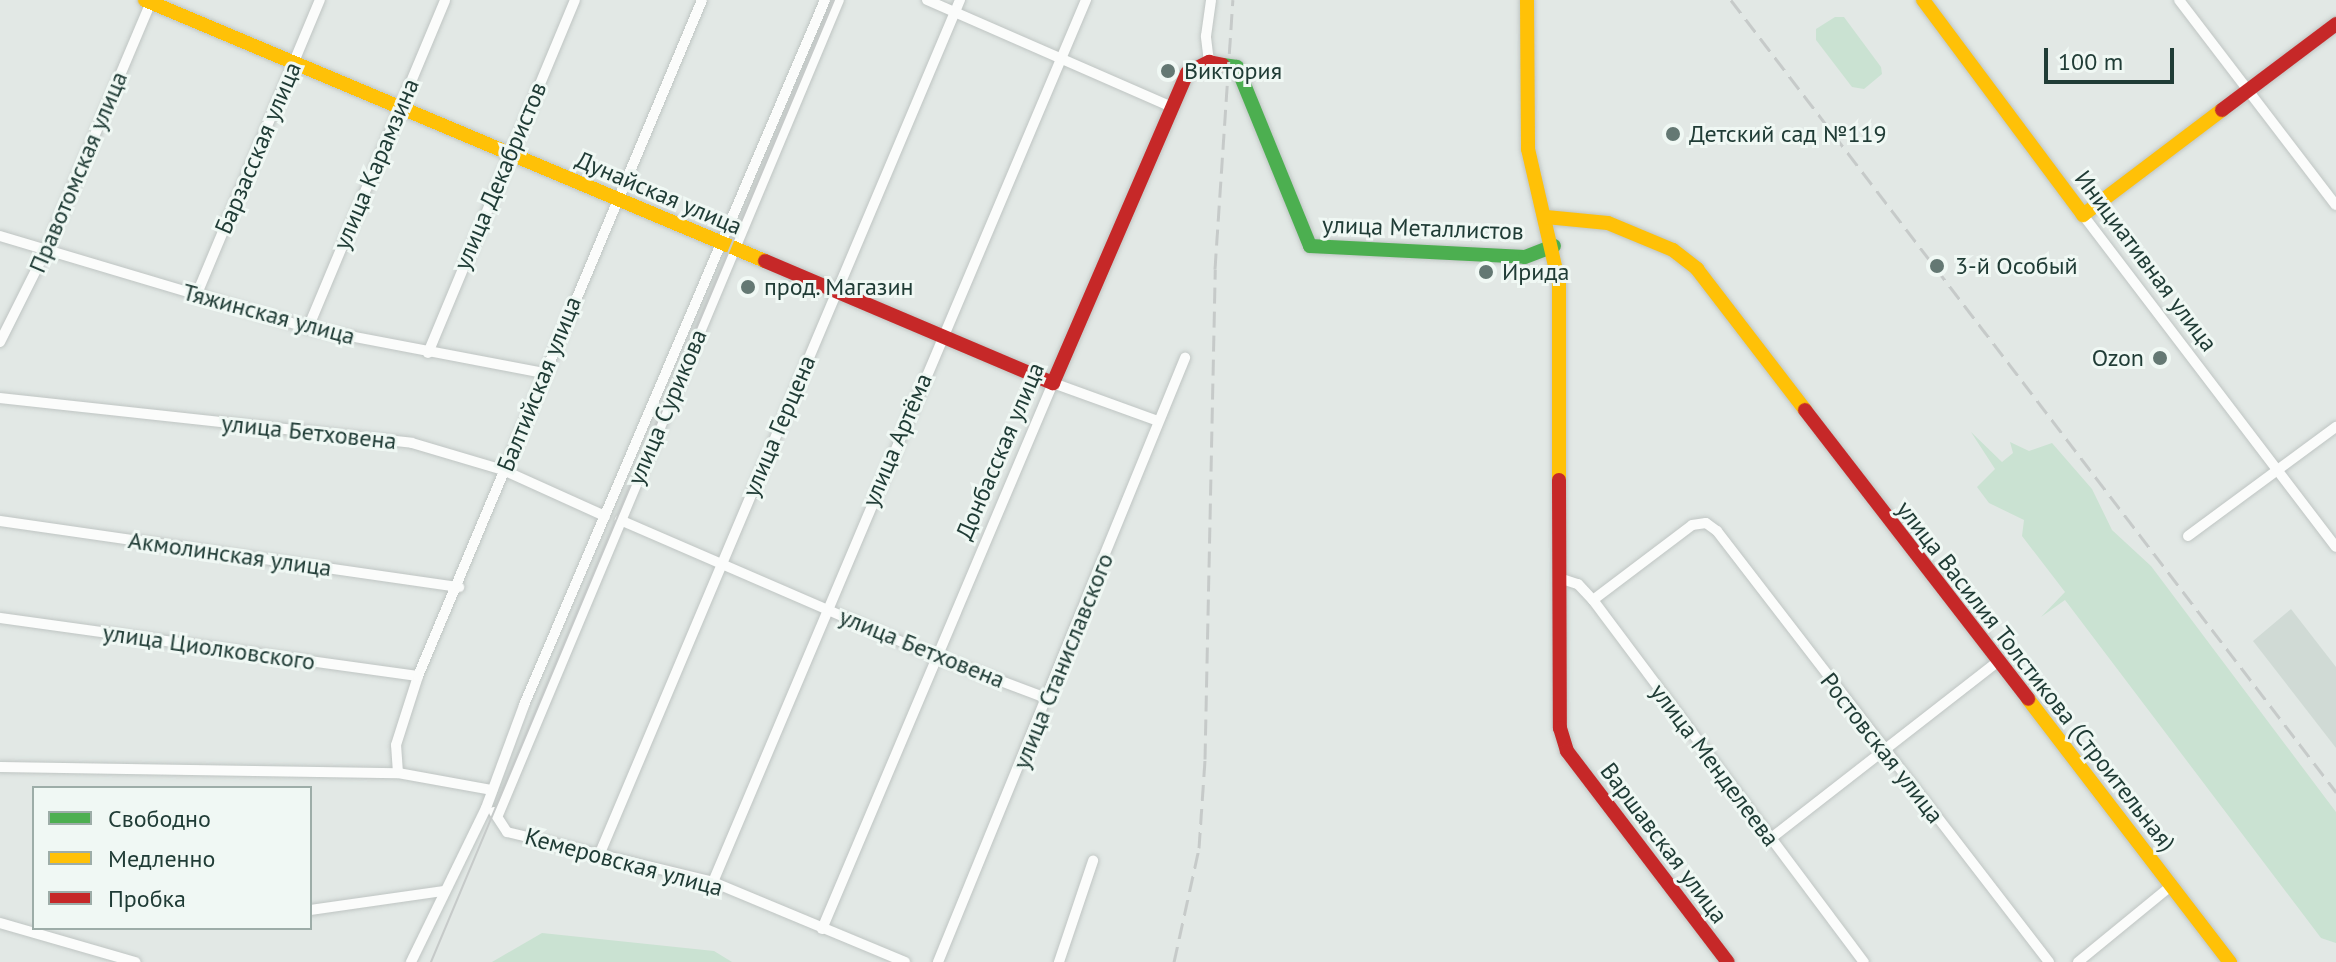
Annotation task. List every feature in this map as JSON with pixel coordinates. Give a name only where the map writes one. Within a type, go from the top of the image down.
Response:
[{"type":"main road","name":"улица Металлистов","points":[[1209,62],[1231,64],[1242,75],[1310,246],[1525,257],[1554,246],[1528,149],[1527,0]]},
{"type":"main road","name":"Инициативная улица","points":[[1923,0],[2083,215]]},
{"type":"main road","name":"Дунайская улица","points":[[149,1],[1053,383]]},
{"type":"main road","points":[[2083,215],[2336,24]]},
{"type":"main road","name":"Донбасская улица","points":[[1053,383],[1170,106],[1187,73],[1209,62]]},
{"type":"main road","name":"улица Василия Толстикова (Строительная)","points":[[1546,217],[1608,223],[1685,259],[1714,288],[1807,416],[1996,663],[2230,962]]},
{"type":"main road","points":[[1554,246],[1559,283],[1559,578]]},
{"type":"main road","name":"Варшавская улица","points":[[1559,578],[1557,706],[1567,751],[1728,962]]},
{"type":"street","name":"Барзасская улица","points":[[196,296],[320,0]]},
{"type":"street","name":"улица Карамзина","points":[[308,328],[445,0]]},
{"type":"street","name":"улица Декабристов","points":[[428,353],[508,154],[575,0]]},
{"type":"street","name":"Балтийская улица","points":[[398,773],[396,745],[418,676],[459,587],[543,373],[702,0]]},
{"type":"street","name":"улица Сурикова","points":[[498,815],[620,520],[825,0]]},
{"type":"street","name":"улица Сурикова","points":[[411,962],[486,808],[605,516],[839,0]]},
{"type":"street","points":[[927,0],[1062,55],[1170,106]]},
{"type":"street","name":"улица Герцена","points":[[600,853],[960,0]]},
{"type":"street","name":"улица Артёма","points":[[713,882],[825,608],[1086,0]]},
{"type":"street","points":[[1209,62],[1206,36],[1211,0]]},
{"type":"street","points":[[2179,0],[2336,205]]},
{"type":"street","name":"Правотомская улица","points":[[0,342],[47,248],[149,1]]},
{"type":"street","name":"Инициативная улица","points":[[2083,215],[2336,547]]},
{"type":"street","name":"Тяжинская улица","points":[[0,236],[308,328],[543,373]]},
{"type":"street","name":"улица Станиславского","points":[[938,962],[1049,699],[1185,358]]},
{"type":"street","name":"Дунайская улица","points":[[1053,383],[1158,421]]},
{"type":"street","name":"Донбасская улица","points":[[822,929],[1053,383]]},
{"type":"street","name":"улица Бетховена","points":[[0,398],[412,443],[503,470],[605,516]]},
{"type":"street","points":[[2188,536],[2336,427]]},
{"type":"street","name":"улица Бетховена","points":[[620,520],[937,657],[1049,699]]},
{"type":"street","name":"Акмолинская улица","points":[[0,521],[459,587]]},
{"type":"street","name":"Ростовская улица","points":[[1593,600],[1692,525],[1706,523],[1717,531],[1884,753],[2049,962]]},
{"type":"street","name":"улица Менделеева","points":[[1559,578],[1578,584],[1593,600],[1864,962]]},
{"type":"street","name":"улица Циолковского","points":[[0,618],[418,676]]},
{"type":"street","points":[[1770,839],[1996,663]]},
{"type":"street","points":[[0,767],[398,773],[492,790]]},
{"type":"street","name":"Кемеровская улица","points":[[486,808],[498,815],[507,832],[713,882],[905,962]]},
{"type":"street","points":[[1059,962],[1093,861]]},
{"type":"street","points":[[2078,962],[2171,886]]},
{"type":"street","points":[[312,910],[443,891]]},
{"type":"street","points":[[0,923],[135,962]]},
{"type":"shaded area","points":[[2291,609],[2336,667],[2336,748],[2253,641]]},
{"type":"green space","points":[[1835,17],[1844,17],[1881,67],[1882,74],[1864,89],[1852,87],[1816,40],[1816,29]]},
{"type":"green space","points":[[1971,432],[2002,462],[2013,453],[2010,442],[2029,451],[2052,443],[2092,489],[2112,530],[2151,566],[2336,812],[2336,943],[2321,938],[2065,600],[2041,617],[2065,592],[2022,536],[2024,520],[1989,503],[1977,487],[1995,469]]},
{"type":"green space","points":[[542,933],[714,951],[732,962],[492,962]]},
{"type":"tram line","points":[[431,962],[834,0]]},
{"type":"railway","points":[[1174,962],[1199,848],[1205,759],[1215,269],[1233,0]]},
{"type":"railway","points":[[1731,0],[2336,792]]},
{"type":"traffic: fast","points":[[1223,65],[1237,67],[1310,246],[1525,257],[1554,246]]},
{"type":"traffic: slow","points":[[145,0],[765,261]]},
{"type":"traffic: slow","points":[[1527,0],[1528,149],[1559,283],[1559,480]]},
{"type":"traffic: slow","points":[[1923,0],[2083,215],[2222,110]]},
{"type":"traffic: slow","points":[[1546,217],[1608,223],[1673,250],[1697,269],[1805,410]]},
{"type":"traffic: slow","points":[[2028,699],[2230,962]]},
{"type":"traffic: jam","points":[[2222,110],[2336,24]]},
{"type":"traffic: jam","points":[[765,261],[1053,383],[1187,73],[1209,62],[1223,65]]},
{"type":"traffic: jam","points":[[1805,410],[2028,699]]},
{"type":"traffic: jam","points":[[1559,480],[1560,728],[1567,751],[1728,962]]},
{"type":"place","name":"Виктория","points":[[1168,71]]},
{"type":"place","name":"Детский сад №119","points":[[1673,134]]},
{"type":"place","name":"3-й Особый","points":[[1937,266]]},
{"type":"place","name":"Ирида","points":[[1486,272]]},
{"type":"place","name":"прод. Магазин","points":[[748,287]]},
{"type":"place","name":"Ozon","points":[[2160,358]]}]
